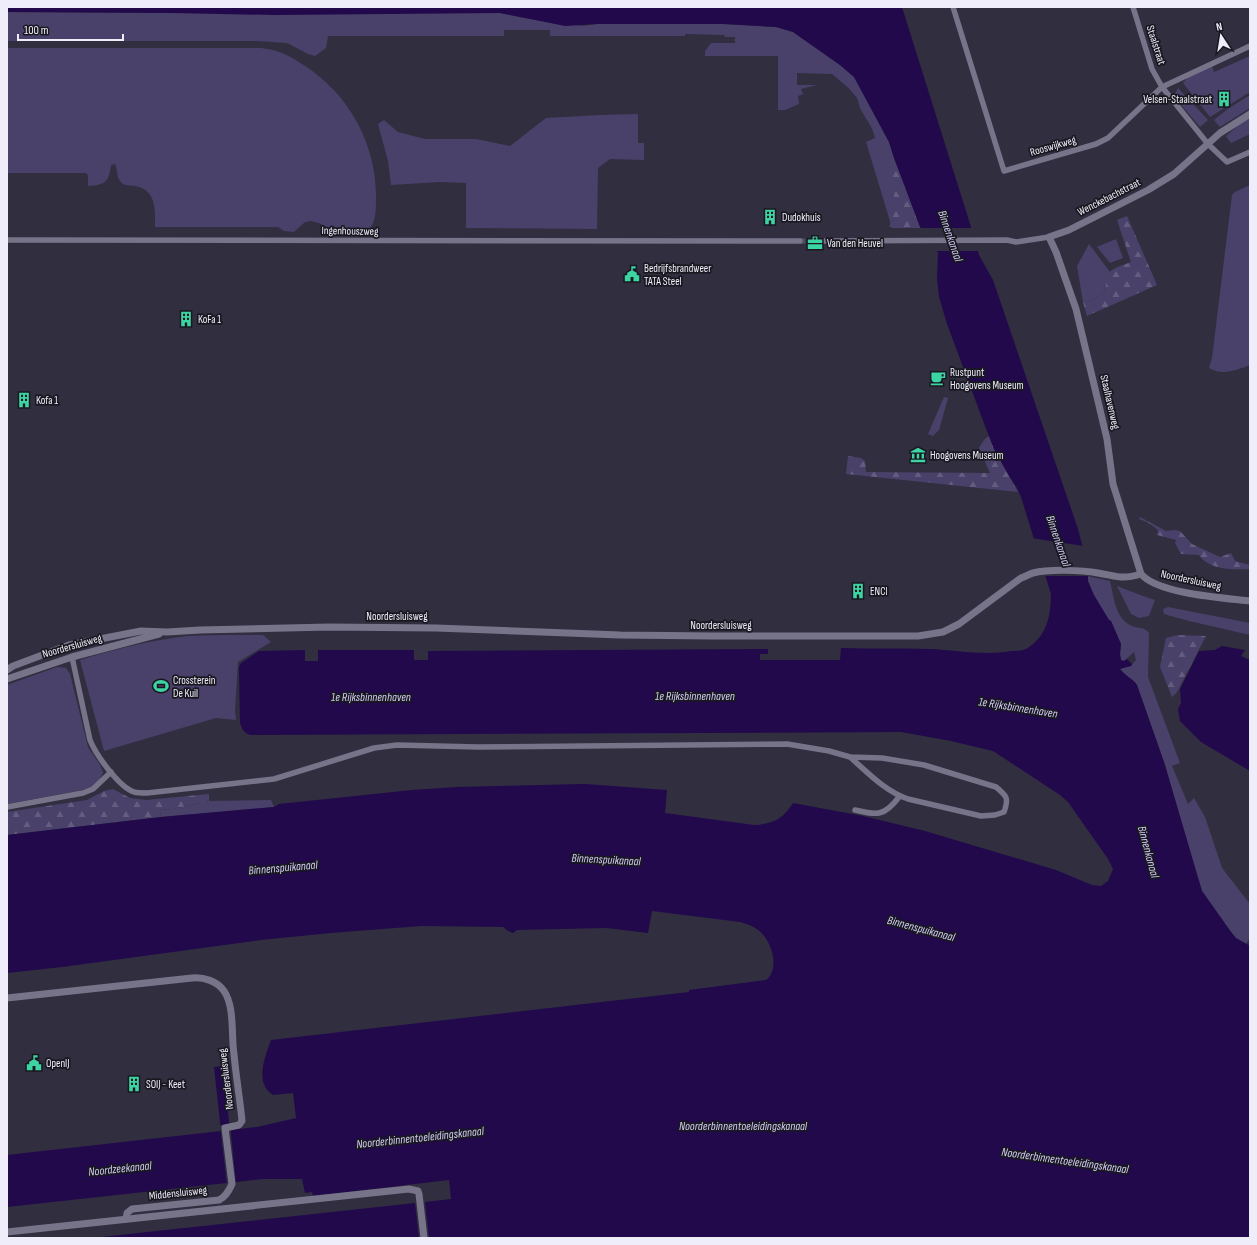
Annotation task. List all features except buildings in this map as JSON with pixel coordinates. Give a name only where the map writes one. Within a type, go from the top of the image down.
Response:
[{"type":"street","name":"Rooswijkweg","points":[[954,7],[1004,171],[1096,144],[1108,138],[1162,87],[1250,46]]},
{"type":"street","name":"Staalstraat","points":[[1133,7],[1152,68],[1162,87],[1208,144]]},
{"type":"street","name":"Wenckebachstraat","points":[[816,241],[1007,240],[1016,242],[1048,237],[1069,230],[1148,190],[1174,174],[1220,133],[1250,114]]},
{"type":"street","points":[[1208,144],[1227,162],[1250,152]]},
{"type":"street","name":"Staalhavenweg","points":[[1048,237],[1056,252],[1076,309],[1107,439],[1113,484],[1141,574]]},
{"type":"street","name":"Ingenhouszweg","points":[[7,240],[800,241]]},
{"type":"street","name":"Noordersluisweg","points":[[7,670],[13,666],[69,645],[141,631],[167,632],[268,628],[436,628],[627,635],[918,636],[943,632],[959,624],[1021,578],[1040,572],[1099,573],[1120,578],[1129,578],[1141,574],[1145,579],[1152,583],[1170,589],[1212,597],[1250,601]]},
{"type":"street","name":"Noordersluisweg","points":[[7,679],[72,657],[167,632]]},
{"type":"street","points":[[69,645],[90,740],[94,751],[126,788],[135,792],[147,793],[274,779],[374,748],[397,745],[486,747],[787,744],[829,751],[850,757],[882,758],[924,765],[996,786],[1005,794],[1008,802],[1004,812],[995,815],[981,816],[899,797],[850,757]]},
{"type":"street","points":[[7,807],[83,793],[93,789],[111,772]]},
{"type":"street","points":[[855,810],[881,814],[892,807],[899,797]]},
{"type":"street","name":"Noordersluisweg","points":[[7,998],[192,978],[204,978],[219,986],[226,995],[230,1005],[233,1052],[242,1121],[239,1125],[225,1128],[232,1184]]},
{"type":"street","name":"Middensluisweg","points":[[126,1219],[127,1213],[132,1209],[219,1200],[223,1198],[232,1184]]},
{"type":"street","points":[[7,1232],[400,1189],[414,1189],[418,1191],[424,1238]]},
{"type":"green space","points":[[7,12],[500,13],[524,18],[583,26],[597,24],[723,24],[776,27],[793,32],[840,65],[854,77],[889,142],[921,228],[892,228],[866,142],[875,138],[874,134],[871,126],[860,109],[857,98],[852,91],[832,74],[797,73],[797,85],[817,85],[801,89],[803,94],[798,96],[799,104],[785,110],[778,110],[778,56],[705,56],[705,51],[711,43],[735,43],[735,37],[725,37],[724,35],[685,34],[685,36],[550,36],[550,30],[504,30],[504,36],[328,36],[326,48],[315,56],[287,43],[257,41],[7,41]]},
{"type":"green space","points":[[7,48],[261,48],[273,50],[290,57],[321,78],[348,107],[358,124],[366,141],[372,160],[376,199],[374,222],[366,232],[332,230],[319,223],[311,221],[305,222],[294,232],[284,231],[278,227],[155,227],[155,214],[151,196],[142,188],[123,184],[118,178],[115,164],[111,165],[109,175],[105,182],[98,185],[88,186],[88,175],[86,173],[7,173]]},
{"type":"green space","points":[[1250,56],[1250,92],[1210,117],[1183,83],[1188,77],[1212,66],[1214,72]]},
{"type":"green space","points":[[1178,88],[1208,120],[1200,127],[1176,99],[1175,94]]},
{"type":"green space","points":[[1250,95],[1250,108],[1220,127],[1214,120],[1229,108]]},
{"type":"green space","points":[[638,114],[638,143],[644,143],[644,160],[610,159],[598,168],[597,229],[466,228],[466,183],[440,182],[391,185],[388,161],[378,124],[384,120],[398,132],[425,139],[476,139],[510,146],[546,118]]},
{"type":"green space","points":[[1250,118],[1250,134],[1231,143],[1226,136],[1241,123]]},
{"type":"green space","points":[[898,169],[920,227],[889,227],[897,205],[886,172]]},
{"type":"green space","points":[[1250,185],[1250,365],[1235,370],[1219,372],[1209,368],[1212,358],[1232,195]]},
{"type":"green space","points":[[1127,216],[1157,285],[1087,316],[1083,302],[1094,299],[1103,293],[1106,287],[1106,277],[1108,274],[1116,268],[1131,262],[1117,220]]},
{"type":"green space","points":[[1116,239],[1123,258],[1110,263],[1097,247]]},
{"type":"green space","points":[[1089,244],[1110,272],[1107,277],[1106,287],[1103,293],[1094,299],[1083,302],[1077,266]]},
{"type":"green space","points":[[944,397],[948,398],[939,430],[933,436],[928,434]]},
{"type":"green space","points":[[989,436],[994,449],[1018,492],[846,474],[848,456],[861,458],[865,461],[866,472],[990,473],[979,448],[984,440]]},
{"type":"green space","points":[[1140,517],[1166,531],[1180,531],[1192,544],[1220,557],[1231,553],[1235,561],[1250,565],[1250,569],[1222,568],[1209,564],[1199,555],[1181,554],[1175,543],[1176,540],[1157,535],[1158,530],[1149,523],[1139,519]]},
{"type":"green space","points":[[1087,576],[1110,581],[1116,607],[1122,618],[1126,623],[1143,628],[1149,633],[1148,677],[1180,763],[1172,766],[1188,804],[1194,798],[1205,817],[1222,868],[1250,904],[1250,938],[1246,944],[1236,938],[1231,932],[1202,891],[1176,811],[1165,765],[1137,685],[1120,668],[1131,666],[1136,660],[1134,652],[1124,661],[1121,660],[1121,644],[1111,621],[1099,605],[1090,588]]},
{"type":"green space","points":[[1117,586],[1155,600],[1149,616],[1139,618],[1131,614]]},
{"type":"green space","points":[[1168,607],[1250,623],[1250,635],[1164,614],[1163,609]]},
{"type":"green space","name":"Crossterein De Kuil","points":[[263,635],[271,642],[238,662],[235,710],[236,720],[216,718],[104,751],[80,660],[133,645],[188,636]]},
{"type":"green space","points":[[1177,635],[1206,636],[1177,692],[1172,697],[1160,667],[1166,638]]},
{"type":"green space","points":[[57,667],[66,668],[70,674],[88,747],[100,765],[103,773],[99,781],[92,787],[7,804],[7,685]]},
{"type":"green space","points":[[113,789],[130,798],[146,800],[209,794],[209,801],[173,809],[160,810],[161,817],[7,835],[7,812],[87,800],[104,791]]},
{"type":"green space","points":[[271,800],[274,807],[161,817],[160,810],[173,809],[209,801]]},
{"type":"water","points":[[7,7],[902,7],[979,255],[993,280],[1078,529],[1088,568],[1088,581],[1094,595],[1111,621],[1121,644],[1121,660],[1124,661],[1127,659],[1132,664],[1131,666],[1120,669],[1137,685],[1165,765],[1202,891],[1236,938],[1250,946],[1250,1238],[429,1238],[425,1202],[451,1199],[449,1180],[313,1196],[312,1192],[305,1193],[302,1179],[263,1179],[7,1207],[7,1155],[221,1131],[214,1067],[223,1066],[230,1130],[257,1127],[296,1118],[293,1093],[273,1095],[267,1090],[264,1084],[262,1077],[264,1062],[271,1040],[689,992],[689,990],[766,980],[773,968],[773,961],[767,940],[763,934],[750,925],[740,922],[652,911],[648,933],[607,928],[517,930],[513,933],[503,927],[421,926],[261,940],[7,973],[7,835],[161,817],[274,807],[279,804],[412,790],[456,787],[585,784],[667,790],[665,813],[754,825],[777,820],[793,803],[863,816],[925,831],[1056,870],[1092,885],[1101,886],[1108,881],[1113,869],[1108,859],[1068,802],[1060,795],[993,751],[951,741],[901,732],[250,735],[242,729],[240,723],[239,667],[241,663],[259,651],[305,650],[305,661],[318,661],[318,650],[414,650],[414,660],[428,660],[428,651],[768,649],[768,654],[760,654],[760,660],[840,660],[841,648],[929,649],[990,653],[1024,650],[1039,638],[1049,617],[1051,594],[1021,497],[994,449],[947,324],[939,297],[937,279],[938,253],[920,227],[889,142],[854,77],[840,65],[793,32],[776,27],[723,24],[597,24],[565,26],[500,13],[275,15],[7,12]]},
{"type":"water","points":[[1222,646],[1245,650],[1241,656],[1250,660],[1250,771],[1201,742],[1180,721],[1178,709],[1181,703],[1180,689],[1199,651],[1215,650]]},
{"type":"water","points":[[415,1203],[419,1238],[92,1238]]},
{"type":"pier","points":[[918,228],[974,228],[980,251],[934,251]]},
{"type":"pier","points":[[1031,538],[1084,546],[1090,568],[1089,576],[1043,576]]},
{"type":"pier","points":[[230,1124],[236,1184],[227,1185],[220,1125]]},
{"type":"tunnel","points":[[800,241],[816,241]]},
{"type":"place","name":"Velsen-Staalstraat","points":[[1224,99]]},
{"type":"place","name":"Dudokhuis","points":[[770,217]]},
{"type":"place","name":"Van den Heuvel","points":[[815,243]]},
{"type":"place","name":"Bedrijfsbrandweer TATA Steel","points":[[632,274]]},
{"type":"place","name":"KoFa 1","points":[[186,319]]},
{"type":"place","name":"Rustpunt Hoogovens Museum","points":[[938,378]]},
{"type":"place","name":"Kofa 1","points":[[24,400]]},
{"type":"place","name":"Hoogovens Museum","points":[[918,455]]},
{"type":"place","name":"ENCI","points":[[858,591]]},
{"type":"place","name":"Crossterein De Kuil","points":[[161,686]]},
{"type":"place","name":"OpenIJ","points":[[34,1063]]},
{"type":"place","name":"SOIJ - Keet","points":[[134,1084]]},
{"type":"water label","name":"Binnenkanaal","points":[[950,236]]},
{"type":"water label","name":"Binnenkanaal","points":[[1058,541]]},
{"type":"water label","name":"1e Rijksbinnenhaven","points":[[695,696]]},
{"type":"water label","name":"1e Rijksbinnenhaven","points":[[371,697]]},
{"type":"water label","name":"1e Rijksbinnenhaven","points":[[1018,708]]},
{"type":"water label","name":"Binnenkanaal","points":[[1148,852]]},
{"type":"water label","name":"Binnenspuikanaal","points":[[606,860]]},
{"type":"water label","name":"Binnenspuikanaal","points":[[283,868]]},
{"type":"water label","name":"Binnenspuikanaal","points":[[921,929]]},
{"type":"water label","name":"Noorderbinnentoeleidingskanaal","points":[[743,1126]]},
{"type":"water label","name":"Noorderbinnentoeleidingskanaal","points":[[420,1138]]},
{"type":"water label","name":"Noorderbinnentoeleidingskanaal","points":[[1065,1161]]},
{"type":"water label","name":"Noordzeekanaal","points":[[120,1169]]}]
